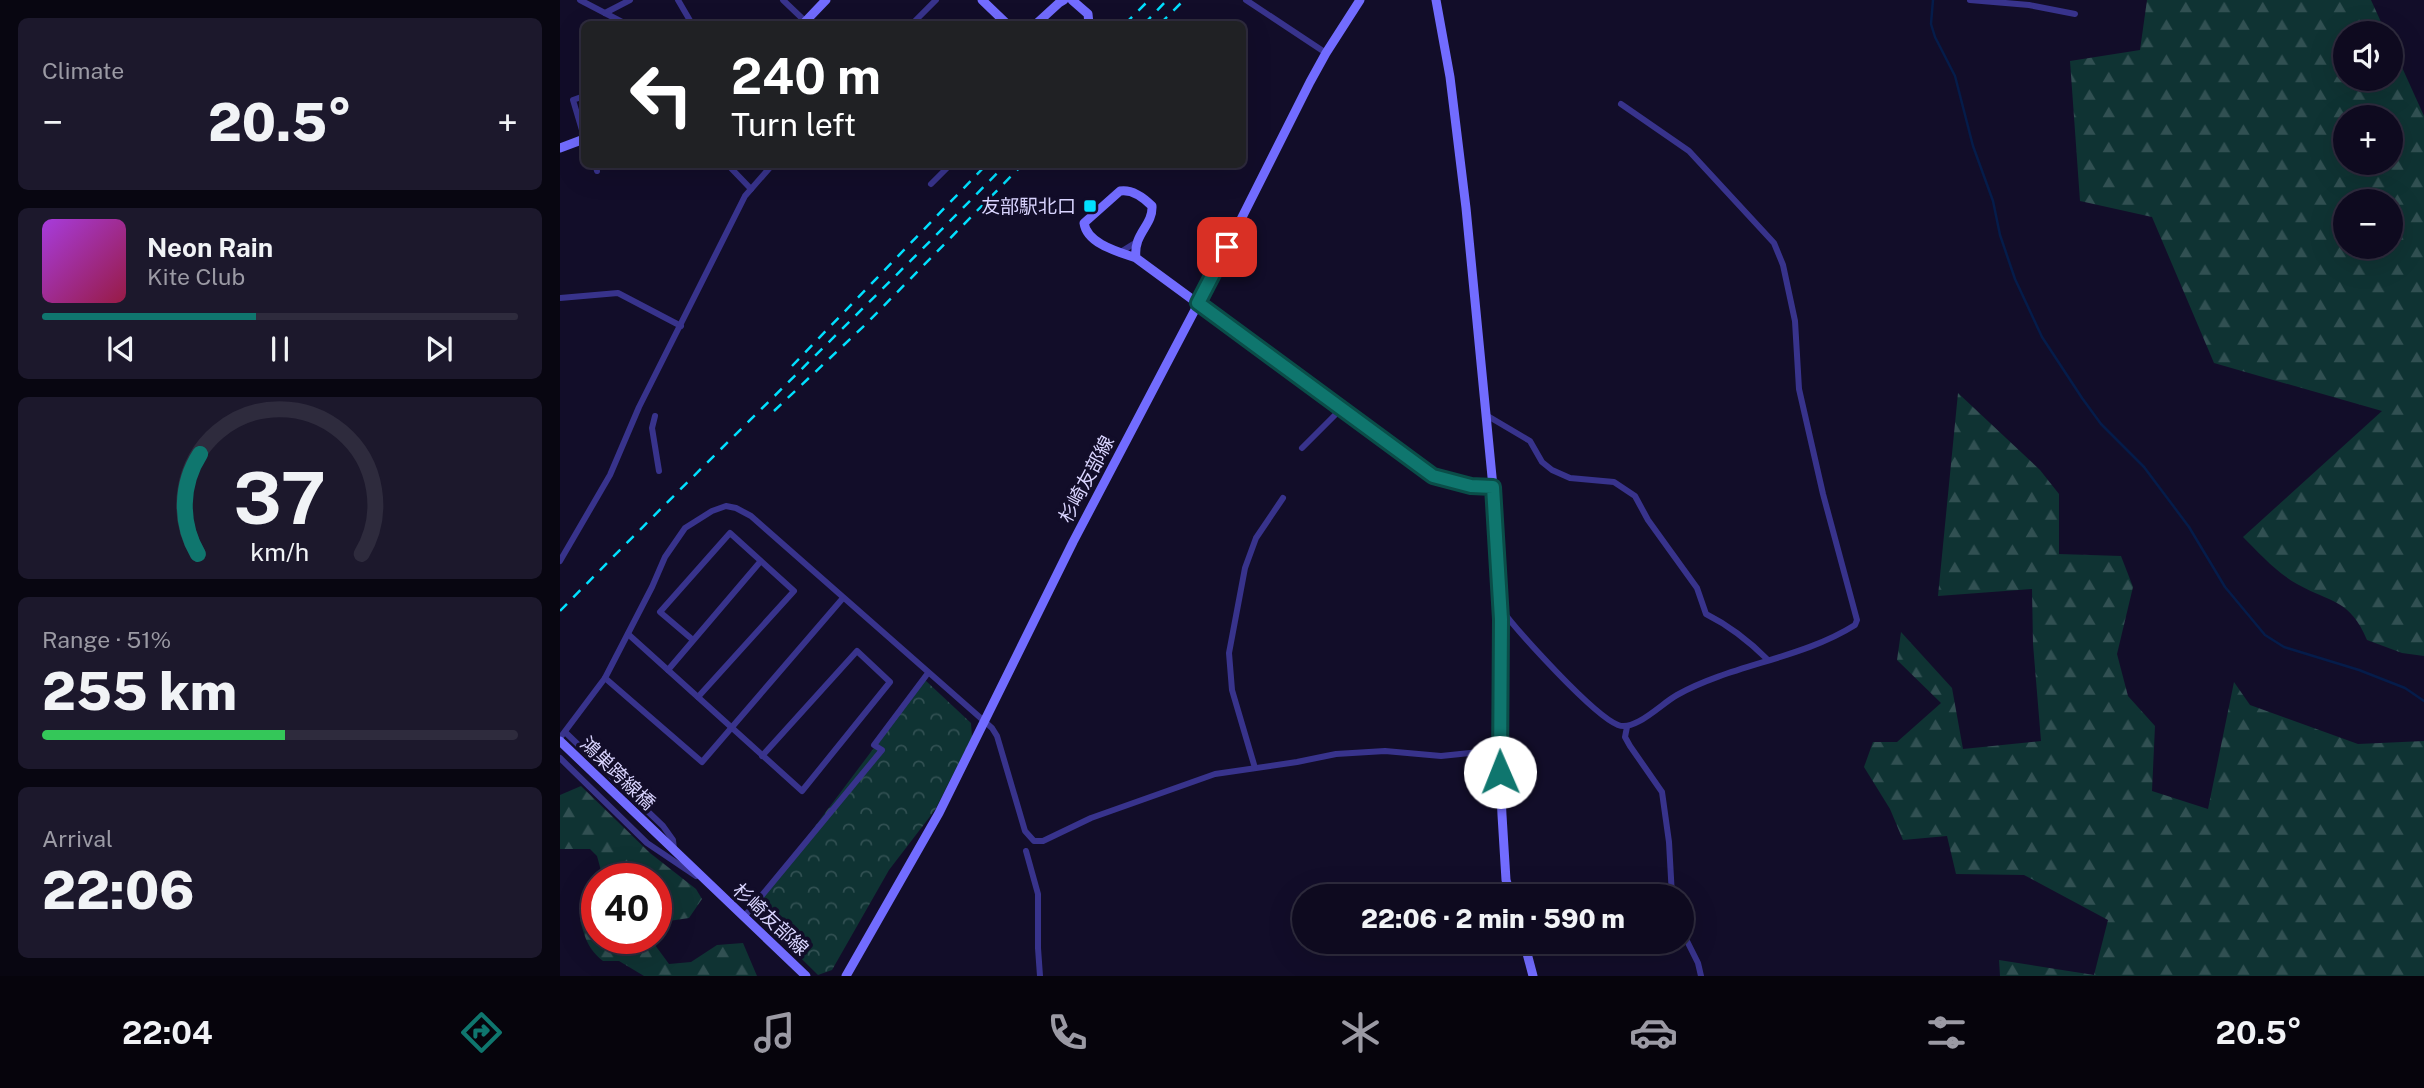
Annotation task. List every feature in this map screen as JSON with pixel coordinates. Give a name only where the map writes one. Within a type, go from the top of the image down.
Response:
[{"type":"street","points":[[580,0],[620,21]]},
{"type":"street","points":[[605,13],[630,0]]},
{"type":"street","points":[[678,0],[690,21]]},
{"type":"street","points":[[783,0],[802,21]]},
{"type":"street","points":[[806,21],[826,0]]},
{"type":"street","points":[[915,21],[936,0]]},
{"type":"street","points":[[982,0],[1004,21]]},
{"type":"street","points":[[1040,21],[1064,0]]},
{"type":"street","points":[[1072,0],[1088,14],[1089,21]]},
{"type":"street","name":"杉崎友部線","points":[[846,976],[939,813],[1073,542],[1326,53],[1360,0]]},
{"type":"street","points":[[1436,0],[1450,77],[1466,208],[1493,487],[1500,608],[1499,750],[1507,884]]},
{"type":"street","points":[[1970,0],[2029,5],[2075,14]]},
{"type":"street","points":[[1245,1],[1326,53]]},
{"type":"street","points":[[581,97],[573,100],[581,128]]},
{"type":"street","points":[[1500,608],[1547,661],[1600,713],[1618,725],[1627,727],[1677,695],[1768,660],[1823,643],[1855,625],[1857,620],[1823,494],[1799,389],[1796,321],[1783,265],[1774,243],[1689,151],[1621,104]]},
{"type":"street","points":[[560,148],[581,139]]},
{"type":"street","points":[[731,168],[751,189]]},
{"type":"street","points":[[560,561],[610,475],[639,407],[751,189],[769,168]]},
{"type":"street","points":[[931,184],[947,168]]},
{"type":"street","points":[[1119,253],[1135,243],[1151,215],[1152,206],[1126,190],[1120,191],[1084,223],[1086,233],[1119,253],[1136,258],[1433,476],[1471,486],[1493,487]]},
{"type":"street","points":[[1135,243],[1136,258]]},
{"type":"street","points":[[560,298],[618,293],[681,326]]},
{"type":"street","points":[[1302,448],[1341,409]]},
{"type":"street","points":[[1485,414],[1530,442],[1542,462],[1552,470],[1570,478],[1614,482],[1636,496],[1648,520],[1697,589],[1706,614],[1748,640],[1768,660]]},
{"type":"street","points":[[655,416],[652,428],[659,471]]},
{"type":"street","points":[[1255,768],[1232,690],[1229,653],[1245,568],[1256,538],[1283,498]]},
{"type":"street","points":[[560,740],[605,678],[665,557],[685,528],[712,511],[726,506],[751,516],[985,722],[997,736],[1025,831],[1034,841],[1043,841],[1091,818],[1215,774],[1336,754],[1385,751],[1441,756],[1499,750]]},
{"type":"street","points":[[693,640],[660,612],[730,533],[794,591],[698,697]]},
{"type":"street","points":[[668,670],[761,562]]},
{"type":"street","points":[[605,678],[702,762],[843,598]]},
{"type":"street","points":[[628,634],[802,792],[890,682],[857,650],[762,755]]},
{"type":"street","points":[[744,917],[883,750],[874,745],[928,674]]},
{"type":"street","points":[[1627,727],[1625,737],[1662,792],[1671,884]]},
{"type":"street","points":[[565,732],[663,826],[673,840],[674,852]]},
{"type":"street","name":"鴻巣跨線橋","points":[[560,740],[652,830]]},
{"type":"street","points":[[560,758],[647,843],[709,884]]},
{"type":"street","name":"杉崎友部線","points":[[652,830],[806,976]]},
{"type":"street","points":[[1026,851],[1038,894],[1040,976]]},
{"type":"street","points":[[1527,954],[1533,976]]},
{"type":"street","points":[[1694,954],[1701,976]]},
{"type":"green space","points":[[2147,0],[2371,0],[2381,21],[2333,21],[2333,91],[2403,91],[2403,70],[2424,116],[2424,656],[2402,653],[2367,640],[2361,627],[2346,609],[2289,579],[2243,537],[2382,411],[2214,363],[2152,217],[2080,201],[2070,61],[2140,50]]},
{"type":"green space","points":[[1958,393],[2040,470],[2059,494],[2059,554],[2121,556],[2133,587],[2117,654],[2128,696],[2155,726],[2152,791],[2208,809],[2234,682],[2250,705],[2358,744],[2424,741],[2424,976],[2000,976],[1999,960],[2094,975],[2108,920],[2024,875],[1956,874],[1947,836],[1903,840],[1890,809],[1864,767],[1873,742],[1897,742],[1941,703],[1897,660],[1901,632],[1952,688],[1963,749],[2041,741],[2033,644],[2032,589],[1938,596]]},
{"type":"green space","points":[[925,680],[971,723],[972,737],[935,810],[889,870],[832,970],[818,975],[752,910]]},
{"type":"green space","points":[[581,786],[663,863],[599,863],[597,856],[590,849],[560,849],[560,795]]},
{"type":"green space","points":[[672,870],[696,889],[702,899],[689,918],[672,921]]},
{"type":"green space","points":[[743,943],[757,976],[644,976],[619,961],[603,961],[596,954],[662,954],[669,964],[691,962],[717,945]]},
{"type":"waterway","points":[[1933,0],[1931,24],[1955,76],[1973,146],[1993,201],[2000,235],[2015,279],[2042,337],[2082,398],[2101,424],[2144,467],[2189,527],[2225,587],[2265,635],[2284,647],[2359,670],[2405,688],[2424,701]]},
{"type":"railway","points":[[1128,21],[1149,0]]},
{"type":"railway","points":[[1147,21],[1167,0]]},
{"type":"railway","points":[[1163,21],[1184,0]]},
{"type":"railway","points":[[792,366],[983,168]]},
{"type":"railway","points":[[560,611],[1002,168]]},
{"type":"railway","points":[[774,411],[866,324],[1019,168]]},
{"type":"place","name":"友部駅北口","points":[[1090,206]]},
{"type":"route","points":[[1227,247],[1198,303],[1433,476],[1471,486],[1493,487],[1501,619],[1500,772]]}]
